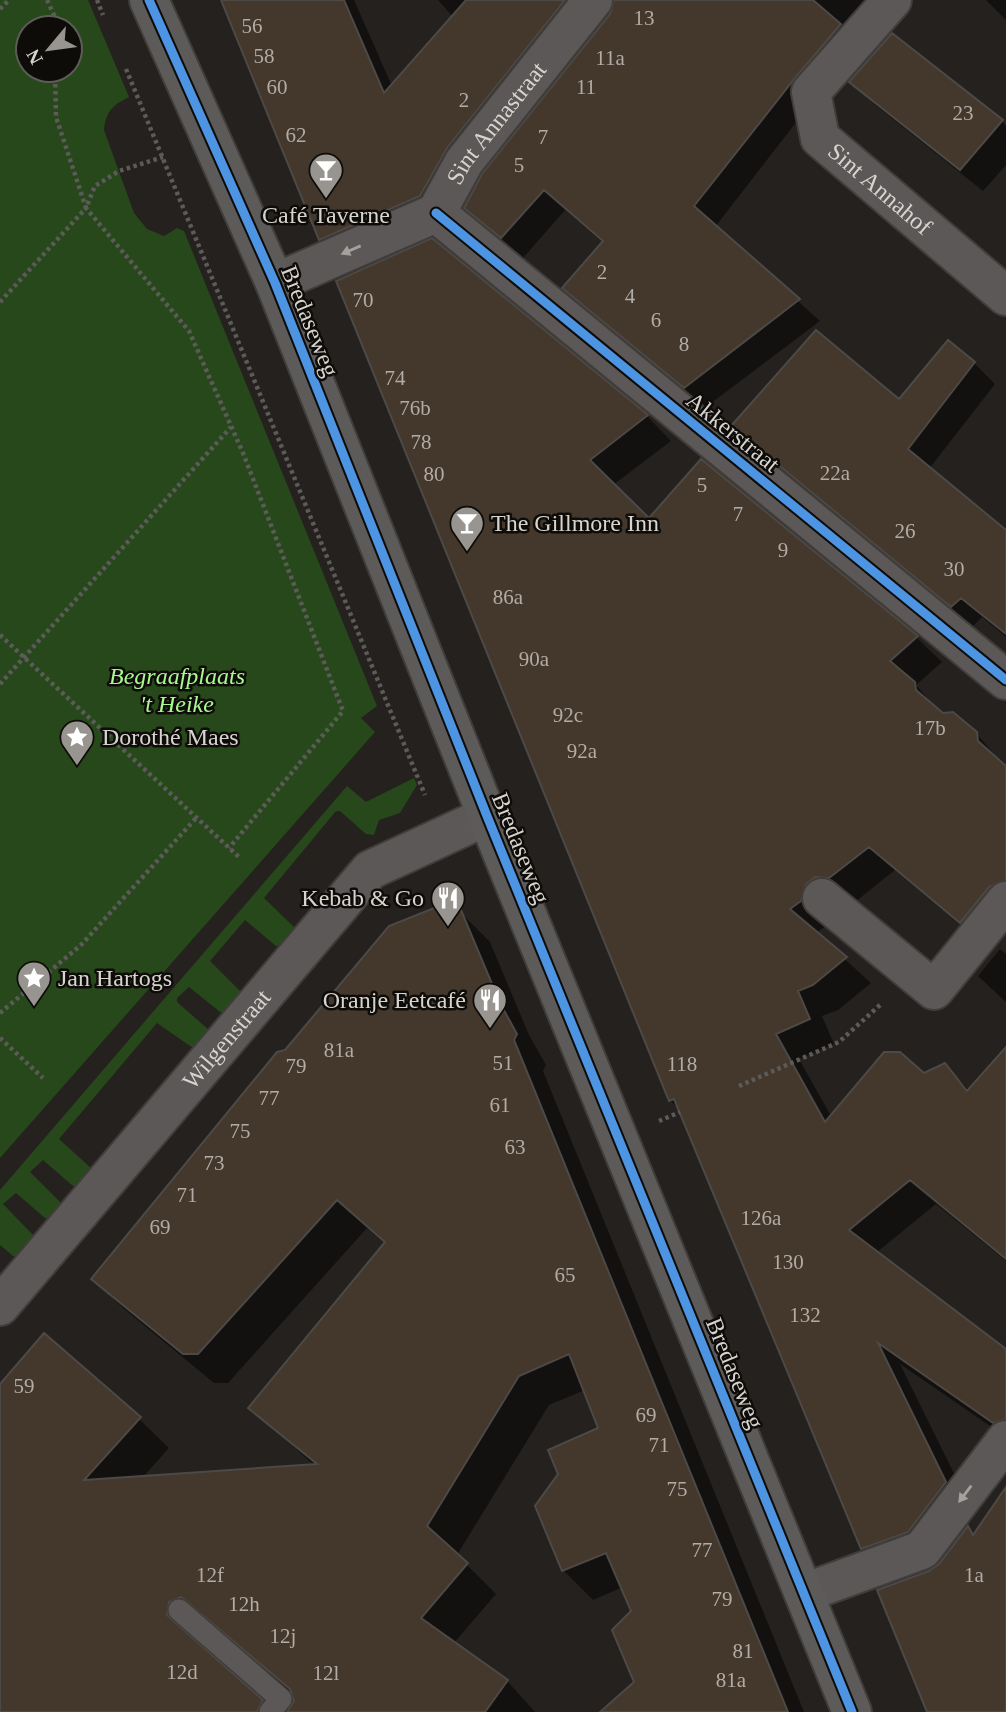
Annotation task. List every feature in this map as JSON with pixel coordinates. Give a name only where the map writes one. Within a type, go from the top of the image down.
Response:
[{"type":"street","name":"Bredaseweg","points":[[149,0],[275,283],[487,816],[852,1712]]},
{"type":"street","name":"Sint Annastraat","points":[[275,283],[436,213],[464,162],[593,0]]},
{"type":"street","name":"Sint Annahof","points":[[892,0],[811,92],[820,138],[1006,296]]},
{"type":"street","name":"Akkerstraat","points":[[436,213],[1006,680]]},
{"type":"street","name":"Wilgenstraat","points":[[0,1306],[370,870],[487,816]]},
{"type":"street","points":[[822,898],[933,990],[1006,901]]},
{"type":"street","points":[[804,1593],[922,1550],[1006,1440]]},
{"type":"lane","points":[[179,1610],[281,1699],[270,1712]]},
{"type":"path","points":[[0,9],[9,0]]},
{"type":"path","points":[[97,0],[107,24]]},
{"type":"path","points":[[122,60],[443,836]]},
{"type":"path","points":[[55,84],[56,117],[86,208],[189,331],[231,427],[343,711],[229,848]]},
{"type":"path","points":[[0,302],[86,208],[95,186],[119,171],[163,157]]},
{"type":"path","points":[[0,684],[231,427]]},
{"type":"path","points":[[0,635],[240,858]]},
{"type":"path","points":[[0,1013],[81,945],[197,817]]},
{"type":"path","points":[[739,1086],[839,1042],[914,974]]},
{"type":"path","points":[[0,1038],[43,1077]]},
{"type":"green space","name":"Begraafplaats 't Heike","points":[[0,0],[88,0],[129,97],[111,109],[104,130],[134,213],[147,229],[164,236],[177,228],[184,231],[377,706],[361,718],[375,732],[0,1158]]},
{"type":"green space","points":[[414,778],[417,785],[400,813],[379,820],[374,835],[366,834],[340,811],[336,811],[264,898],[295,928],[281,945],[276,946],[245,920],[210,961],[241,992],[225,1012],[220,1012],[189,987],[177,998],[177,1002],[209,1030],[193,1048],[157,1023],[59,1139],[91,1168],[78,1186],[73,1186],[43,1160],[30,1172],[61,1203],[51,1218],[45,1218],[16,1193],[3,1204],[34,1236],[19,1256],[13,1256],[0,1245],[0,1190],[347,786],[366,802]]},
{"type":"building","points":[[221,0],[344,0],[384,93],[466,0],[565,0],[447,148],[420,196],[319,240]]},
{"type":"building","points":[[614,0],[813,0],[841,24],[694,206],[800,299],[684,388],[562,288],[603,241],[544,190],[501,238],[464,208],[482,174],[610,14]]},
{"type":"building","points":[[892,33],[1003,120],[960,170],[849,82]]},
{"type":"building","points":[[432,238],[648,415],[590,460],[649,518],[701,459],[918,636],[890,661],[915,682],[916,690],[943,713],[953,712],[977,732],[978,741],[1006,766],[1006,880],[989,887],[960,923],[869,847],[829,878],[815,877],[806,884],[801,901],[790,909],[847,957],[813,985],[798,991],[810,1019],[776,1034],[825,1122],[884,1052],[900,1052],[924,1073],[945,1063],[967,1091],[1006,1047],[1006,1259],[910,1180],[849,1230],[1006,1349],[1006,1419],[993,1423],[878,1343],[946,1482],[908,1532],[861,1549],[674,1099],[669,1101],[336,281]]},
{"type":"building","points":[[816,330],[899,399],[948,340],[975,362],[908,449],[1006,530],[1006,634],[961,598],[951,607],[731,426]]},
{"type":"building","points":[[444,904],[461,910],[500,1003],[517,1034],[514,1040],[788,1712],[600,1712],[634,1682],[612,1630],[631,1611],[606,1553],[562,1571],[535,1506],[558,1474],[548,1450],[598,1428],[569,1354],[519,1376],[427,1526],[468,1563],[421,1618],[508,1680],[485,1712],[287,1712],[294,1701],[290,1689],[181,1597],[169,1602],[167,1615],[263,1700],[257,1712],[0,1712],[0,1384],[44,1333],[141,1417],[84,1480],[317,1464],[248,1408],[385,1242],[337,1200],[198,1354],[183,1354],[91,1279],[277,1052],[285,1050],[389,926]]},
{"type":"building","points":[[1006,1487],[1006,1712],[927,1712],[877,1590],[929,1571],[939,1564],[968,1526],[973,1535]]},
{"type":"cycle path","points":[[149,0],[275,283],[487,816],[852,1712]]},
{"type":"cycle path","points":[[436,213],[1006,680]]},
{"type":"place","name":"Café Taverne","points":[[326,200]]},
{"type":"place","name":"The Gillmore Inn","points":[[467,553]]},
{"type":"place","name":"Dorothé Maes","points":[[77,767]]},
{"type":"place","name":"Kebab & Go","points":[[448,928]]},
{"type":"place","name":"Jan Hartogs","points":[[34,1008]]},
{"type":"place","name":"Oranje Eetcafé","points":[[490,1030]]}]
